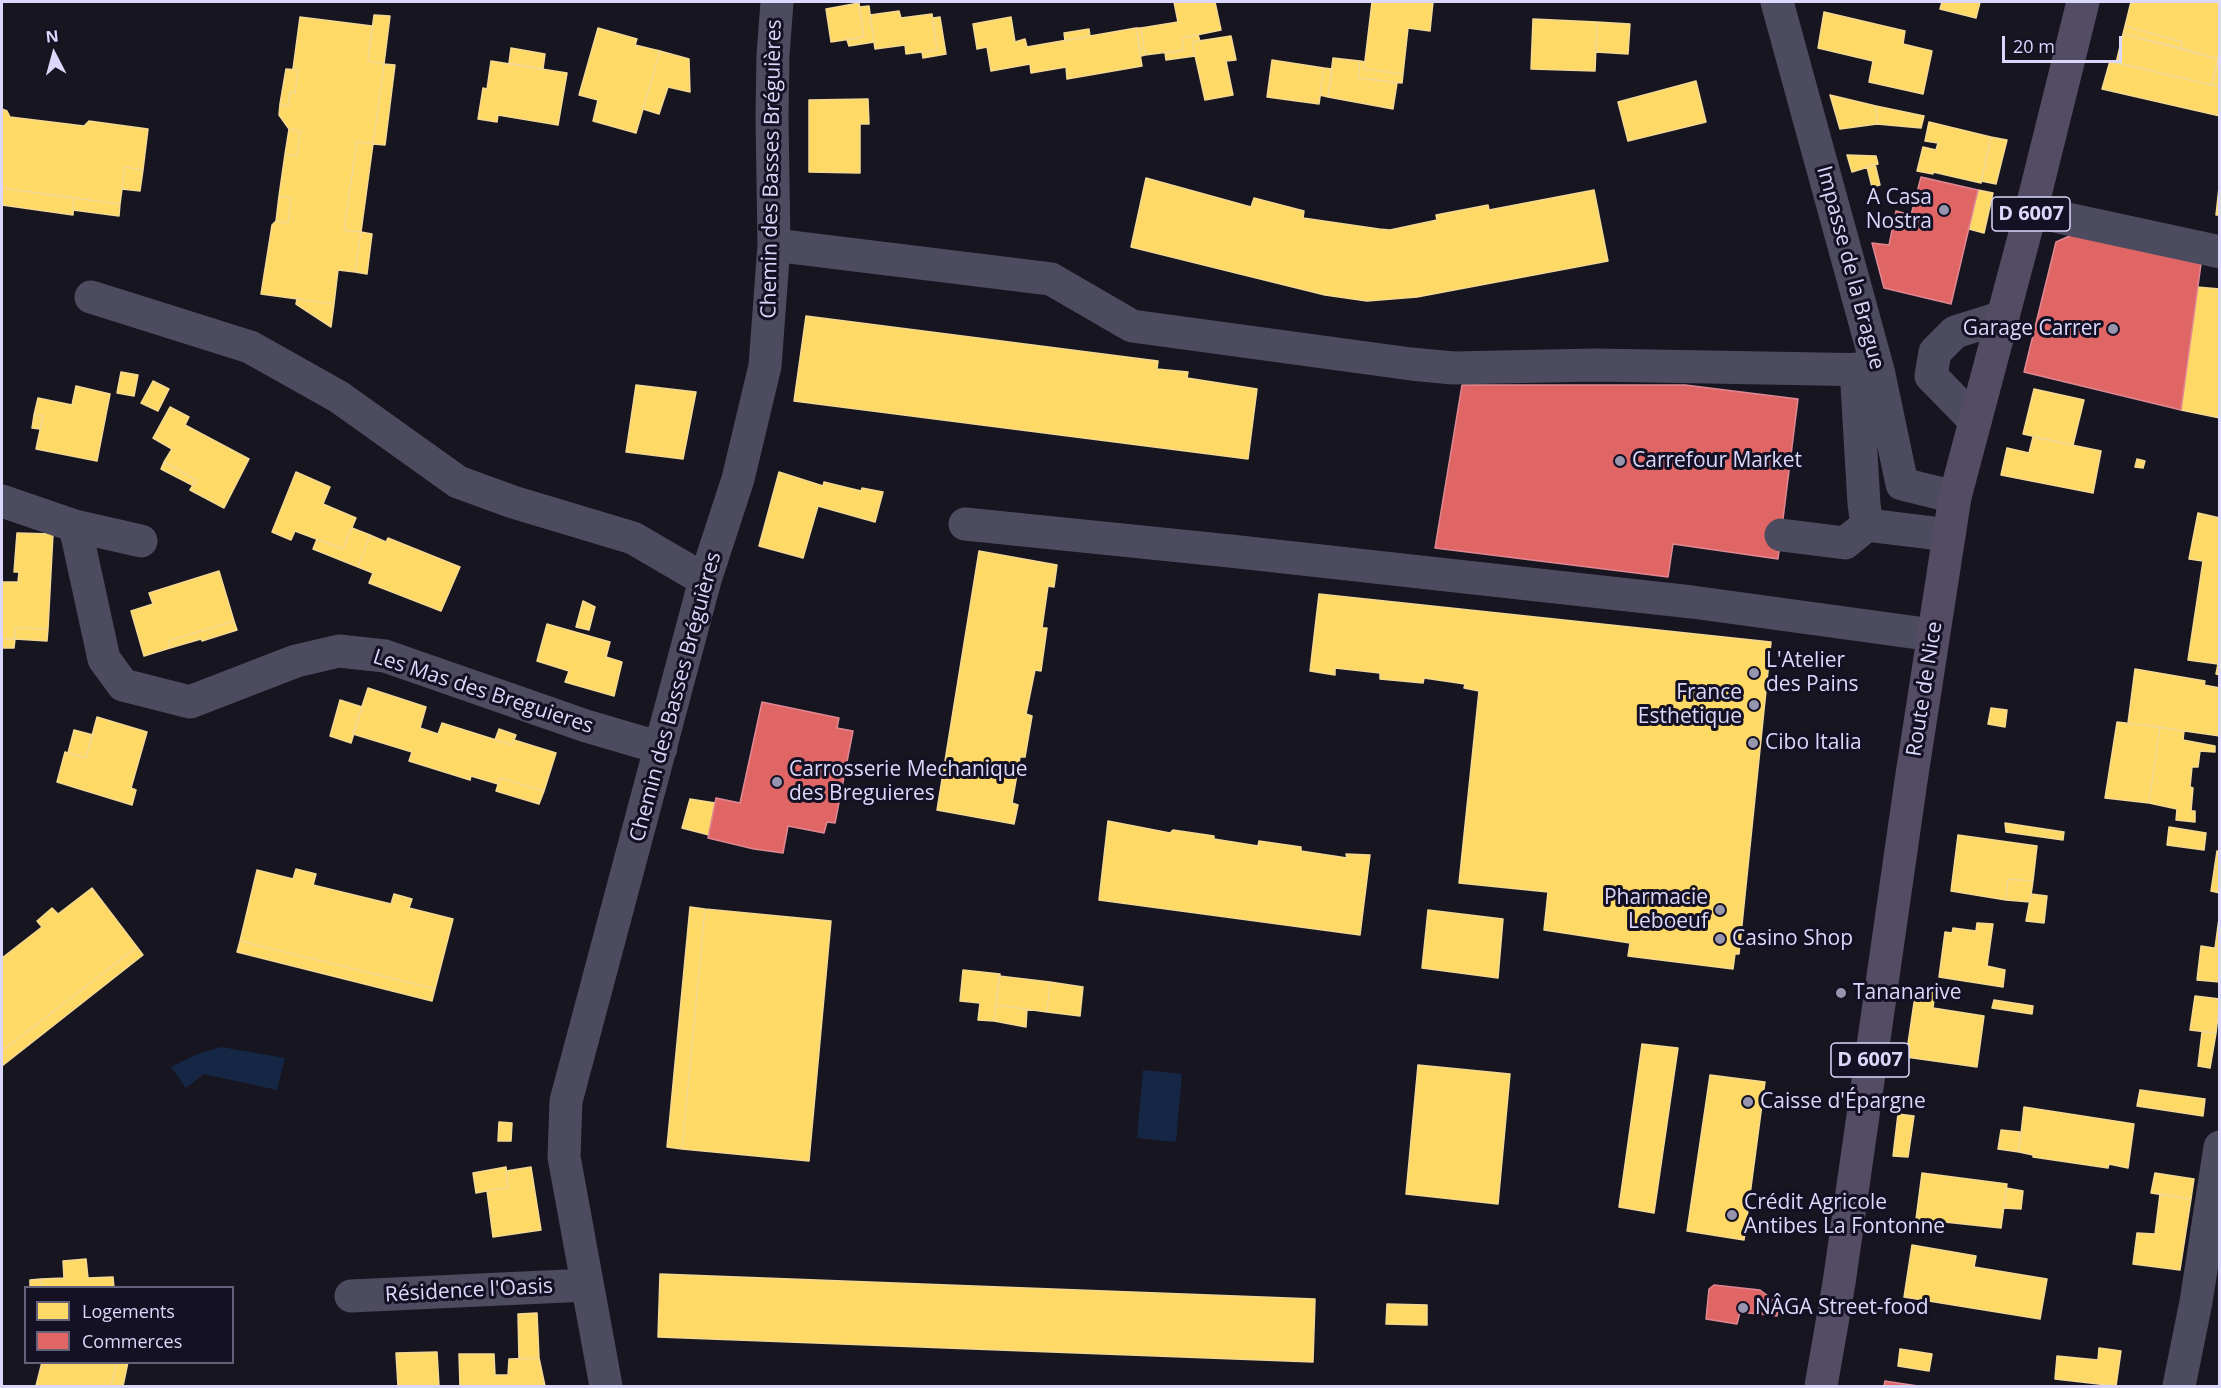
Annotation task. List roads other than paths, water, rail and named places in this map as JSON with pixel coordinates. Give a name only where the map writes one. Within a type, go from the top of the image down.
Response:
[{"type":"main road","name":"Route de Nice","points":[[1821,1386],[1839,1283],[1955,497],[2031,212],[2083,2]]},
{"type":"street","name":"Chemin des Basses Bréguières","points":[[606,1386],[564,1157],[566,1101],[705,580],[738,479],[765,366],[774,246],[772,76],[777,2]]},
{"type":"street","name":"Impasse de la Brague","points":[[1777,2],[1867,370],[1902,484],[1955,497]]},
{"type":"street","points":[[2031,212],[2220,252]]},
{"type":"street","points":[[774,246],[1051,279],[1132,326],[1411,364],[1453,368],[1595,365],[1867,370],[1864,504],[1867,525]]},
{"type":"street","points":[[91,297],[250,347],[339,397],[458,482],[513,502],[633,538],[705,580]]},
{"type":"street","points":[[1975,421],[1931,376],[1935,352],[1955,332],[2003,317]]},
{"type":"street","points":[[2,501],[75,526],[141,541]]},
{"type":"street","points":[[965,524],[1692,603],[1933,635]]},
{"type":"street","points":[[1781,535],[1845,543],[1867,525],[1949,535]]},
{"type":"street","name":"Les Mas des Breguieres","points":[[75,526],[104,659],[123,685],[189,702],[296,661],[339,651],[385,657],[586,726],[661,748]]},
{"type":"street","points":[[2179,1386],[2208,1304],[2220,1147]]},
{"type":"street","name":"Résidence l'Oasis","points":[[351,1296],[587,1285]]},
{"type":"water","points":[[221,1047],[285,1058],[277,1090],[204,1074],[186,1088],[171,1067],[195,1055]]},
{"type":"water","points":[[1143,1070],[1182,1074],[1176,1142],[1137,1138]]},
{"type":"place","name":"A Casa Nostra","points":[[1944,210]]},
{"type":"place","name":"Garage Carrer","points":[[2113,329]]},
{"type":"place","name":"Carrefour Market","points":[[1620,461]]},
{"type":"place","name":"L'Atelier des Pains","points":[[1754,673]]},
{"type":"place","name":"France Esthetique","points":[[1754,705]]},
{"type":"place","name":"Cibo Italia","points":[[1753,743]]},
{"type":"place","name":"Carrosserie Mechanique des Breguieres","points":[[777,782]]},
{"type":"place","name":"Pharmacie Leboeuf","points":[[1720,910]]},
{"type":"place","name":"Casino Shop","points":[[1720,939]]},
{"type":"place","name":"Tananarive","points":[[1841,993]]},
{"type":"place","name":"Caisse d'Épargne","points":[[1748,1102]]},
{"type":"place","name":"Crédit Agricole Antibes La Fontonne","points":[[1732,1215]]},
{"type":"place","name":"NÂGA Street-food","points":[[1743,1308]]}]
